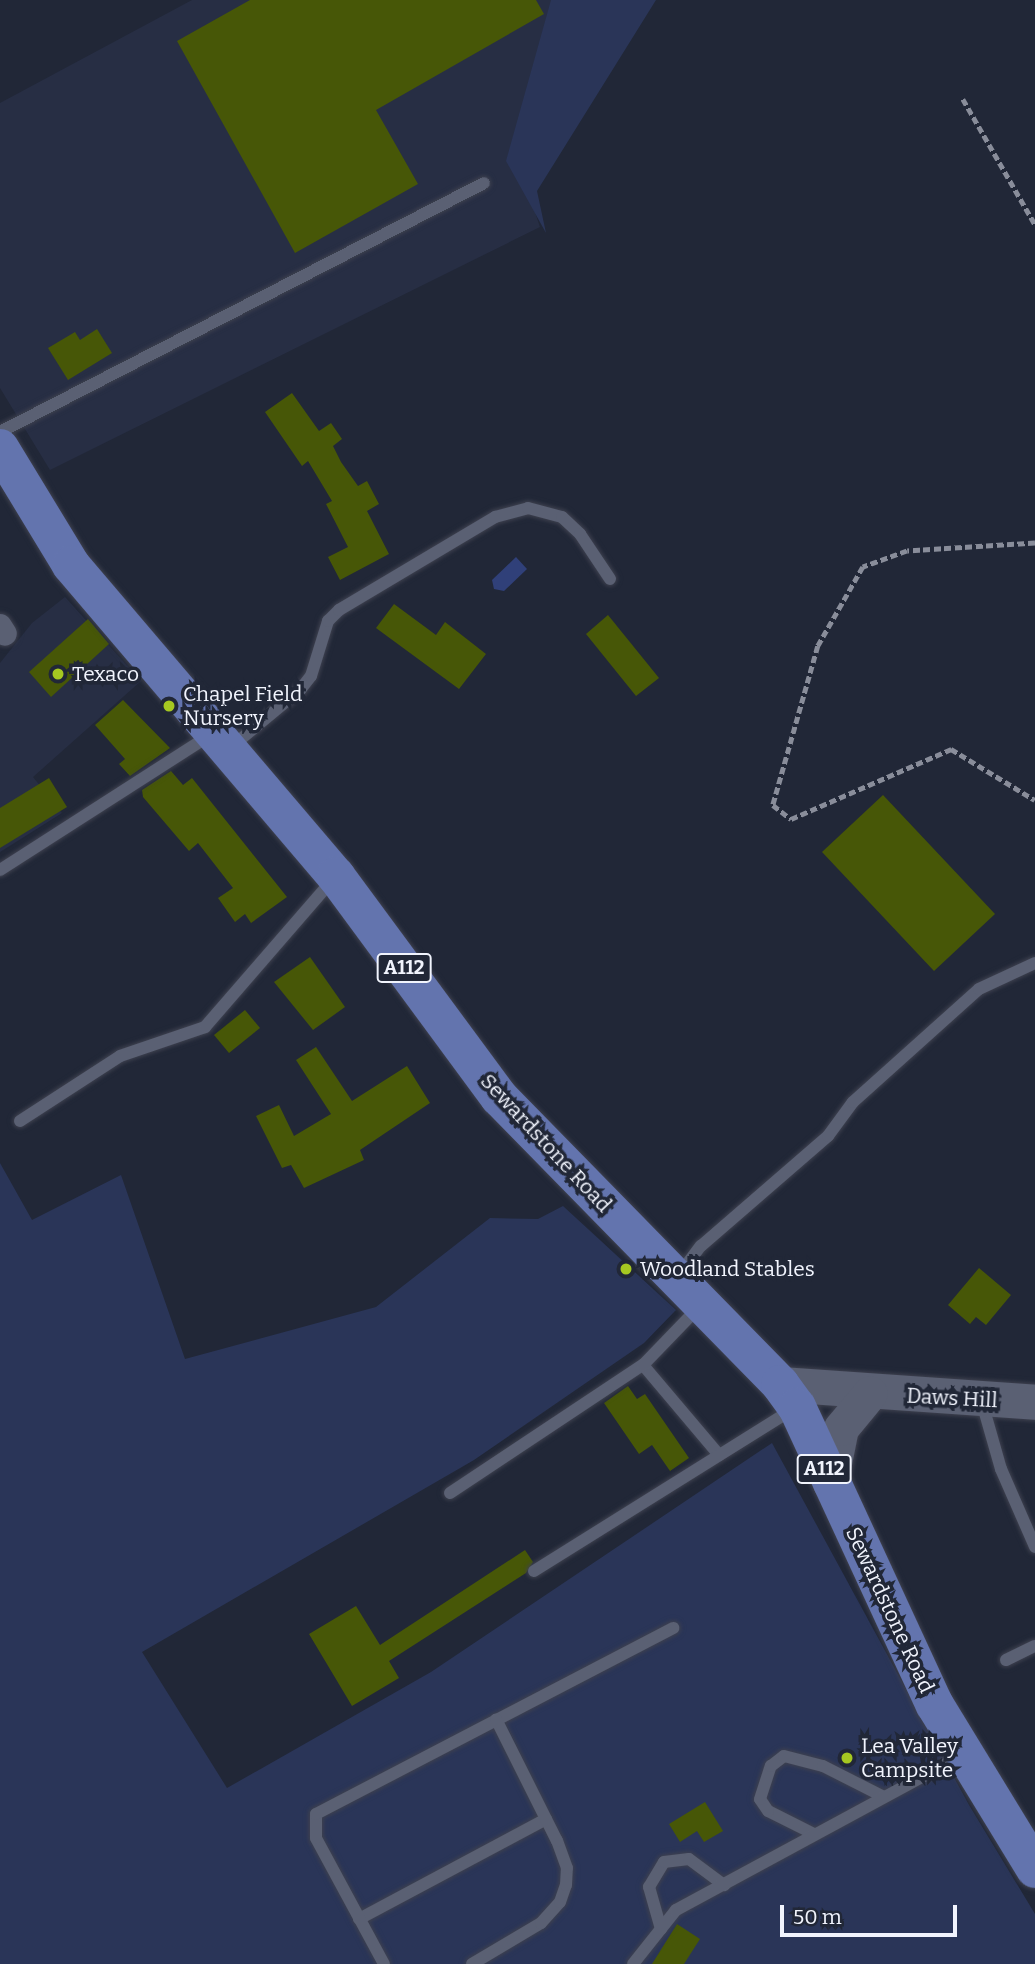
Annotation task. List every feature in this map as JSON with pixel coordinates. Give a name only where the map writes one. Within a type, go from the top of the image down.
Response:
[{"type":"main road","name":"Sewardstone Road","points":[[0,448],[71,565],[223,740],[335,876],[499,1097],[789,1396],[935,1705],[1035,1870]]},
{"type":"street","name":"Daws Hill","points":[[789,1396],[870,1393],[1035,1402]]},
{"type":"street","points":[[830,1483],[841,1428],[870,1393]]},
{"type":"lane","points":[[0,432],[484,183]]},
{"type":"lane","points":[[0,870],[223,740],[300,690],[311,676],[328,621],[339,610],[495,517],[528,508],[562,517],[580,534],[610,579]]},
{"type":"lane","points":[[20,1121],[120,1056],[205,1027],[335,876]]},
{"type":"lane","points":[[450,1493],[643,1364],[689,1291],[701,1246],[828,1136],[853,1102],[979,989],[1035,963]]},
{"type":"lane","points":[[643,1364],[719,1455]]},
{"type":"lane","points":[[534,1571],[719,1455],[789,1396]]},
{"type":"lane","points":[[981,1399],[1001,1469],[1035,1547]]},
{"type":"lane","points":[[384,1964],[316,1838],[316,1814],[674,1628]]},
{"type":"lane","points":[[1006,1660],[1035,1646]]},
{"type":"lane","points":[[472,1964],[515,1942],[559,1902],[567,1868],[546,1819],[496,1719]]},
{"type":"lane","points":[[632,1964],[676,1910],[964,1755]]},
{"type":"lane","points":[[814,1834],[768,1811],[760,1799],[771,1766],[784,1756],[823,1766],[884,1797]]},
{"type":"lane","points":[[359,1919],[546,1819]]},
{"type":"lane","points":[[661,1929],[649,1887],[664,1862],[689,1859],[724,1885]]},
{"type":"path","points":[[963,99],[1035,224]]},
{"type":"path","points":[[1035,543],[906,551],[863,567],[818,646],[773,805],[791,819],[951,749],[1035,800]]},
{"type":"shaded area","points":[[192,0],[553,0],[523,176],[540,227],[50,470],[0,388],[0,103]]},
{"type":"shaded area","points":[[551,0],[656,0],[537,191],[546,233],[506,161]]},
{"type":"shaded area","points":[[516,557],[527,569],[504,591],[494,589],[492,580]]},
{"type":"shaded area","points":[[65,597],[141,681],[33,777],[62,813],[0,852],[0,663],[32,623]]},
{"type":"shaded area","points":[[0,1163],[32,1220],[121,1175],[185,1359],[376,1307],[490,1218],[538,1219],[563,1206],[676,1310],[644,1343],[474,1460],[142,1652],[227,1788],[431,1672],[772,1443],[969,1805],[1035,1914],[1035,1964],[0,1964]]},
{"type":"building","points":[[250,0],[536,0],[544,14],[376,110],[418,184],[295,253],[177,41]]},
{"type":"building","points":[[97,329],[112,353],[68,380],[48,348],[75,332],[80,340]]},
{"type":"building","points":[[292,393],[319,431],[331,423],[342,439],[333,446],[341,462],[358,486],[367,481],[379,504],[367,511],[389,554],[340,580],[328,557],[348,547],[326,504],[332,501],[308,461],[302,466],[265,412]]},
{"type":"building","points":[[394,604],[436,635],[445,622],[486,654],[459,689],[376,628]]},
{"type":"building","points":[[608,615],[659,678],[636,696],[586,634]]},
{"type":"building","points":[[88,619],[109,644],[51,697],[29,672]]},
{"type":"building","points":[[123,700],[170,748],[130,776],[119,764],[125,759],[95,725]]},
{"type":"building","points":[[171,771],[183,785],[192,778],[287,897],[251,923],[245,914],[235,922],[218,898],[233,888],[198,843],[189,851],[143,797],[142,790]]},
{"type":"building","points":[[49,778],[67,807],[0,848],[0,808]]},
{"type":"building","points":[[883,795],[995,914],[934,971],[822,852]]},
{"type":"building","points":[[310,957],[345,1007],[313,1030],[274,982]]},
{"type":"building","points":[[245,1010],[260,1028],[229,1053],[214,1035]]},
{"type":"building","points":[[316,1047],[352,1101],[407,1066],[430,1103],[360,1150],[364,1160],[304,1188],[291,1165],[282,1168],[256,1116],[279,1105],[294,1136],[331,1114],[296,1060]]},
{"type":"building","points":[[979,1268],[1011,1295],[986,1325],[976,1317],[970,1324],[948,1305]]},
{"type":"building","points":[[628,1386],[637,1399],[645,1394],[689,1458],[670,1471],[652,1445],[639,1454],[604,1403]]},
{"type":"building","points":[[525,1550],[533,1562],[526,1573],[389,1661],[399,1678],[352,1706],[309,1634],[356,1606],[380,1645]]},
{"type":"building","points":[[705,1802],[723,1831],[704,1842],[697,1831],[680,1842],[669,1824]]},
{"type":"building","points":[[677,1924],[700,1939],[684,1964],[652,1964]]},
{"type":"place","name":"Texaco","points":[[58,674]]},
{"type":"place","name":"Chapel Field Nursery","points":[[169,706]]},
{"type":"place","name":"Woodland Stables","points":[[626,1269]]},
{"type":"place","name":"Lea Valley Campsite","points":[[847,1758]]}]
